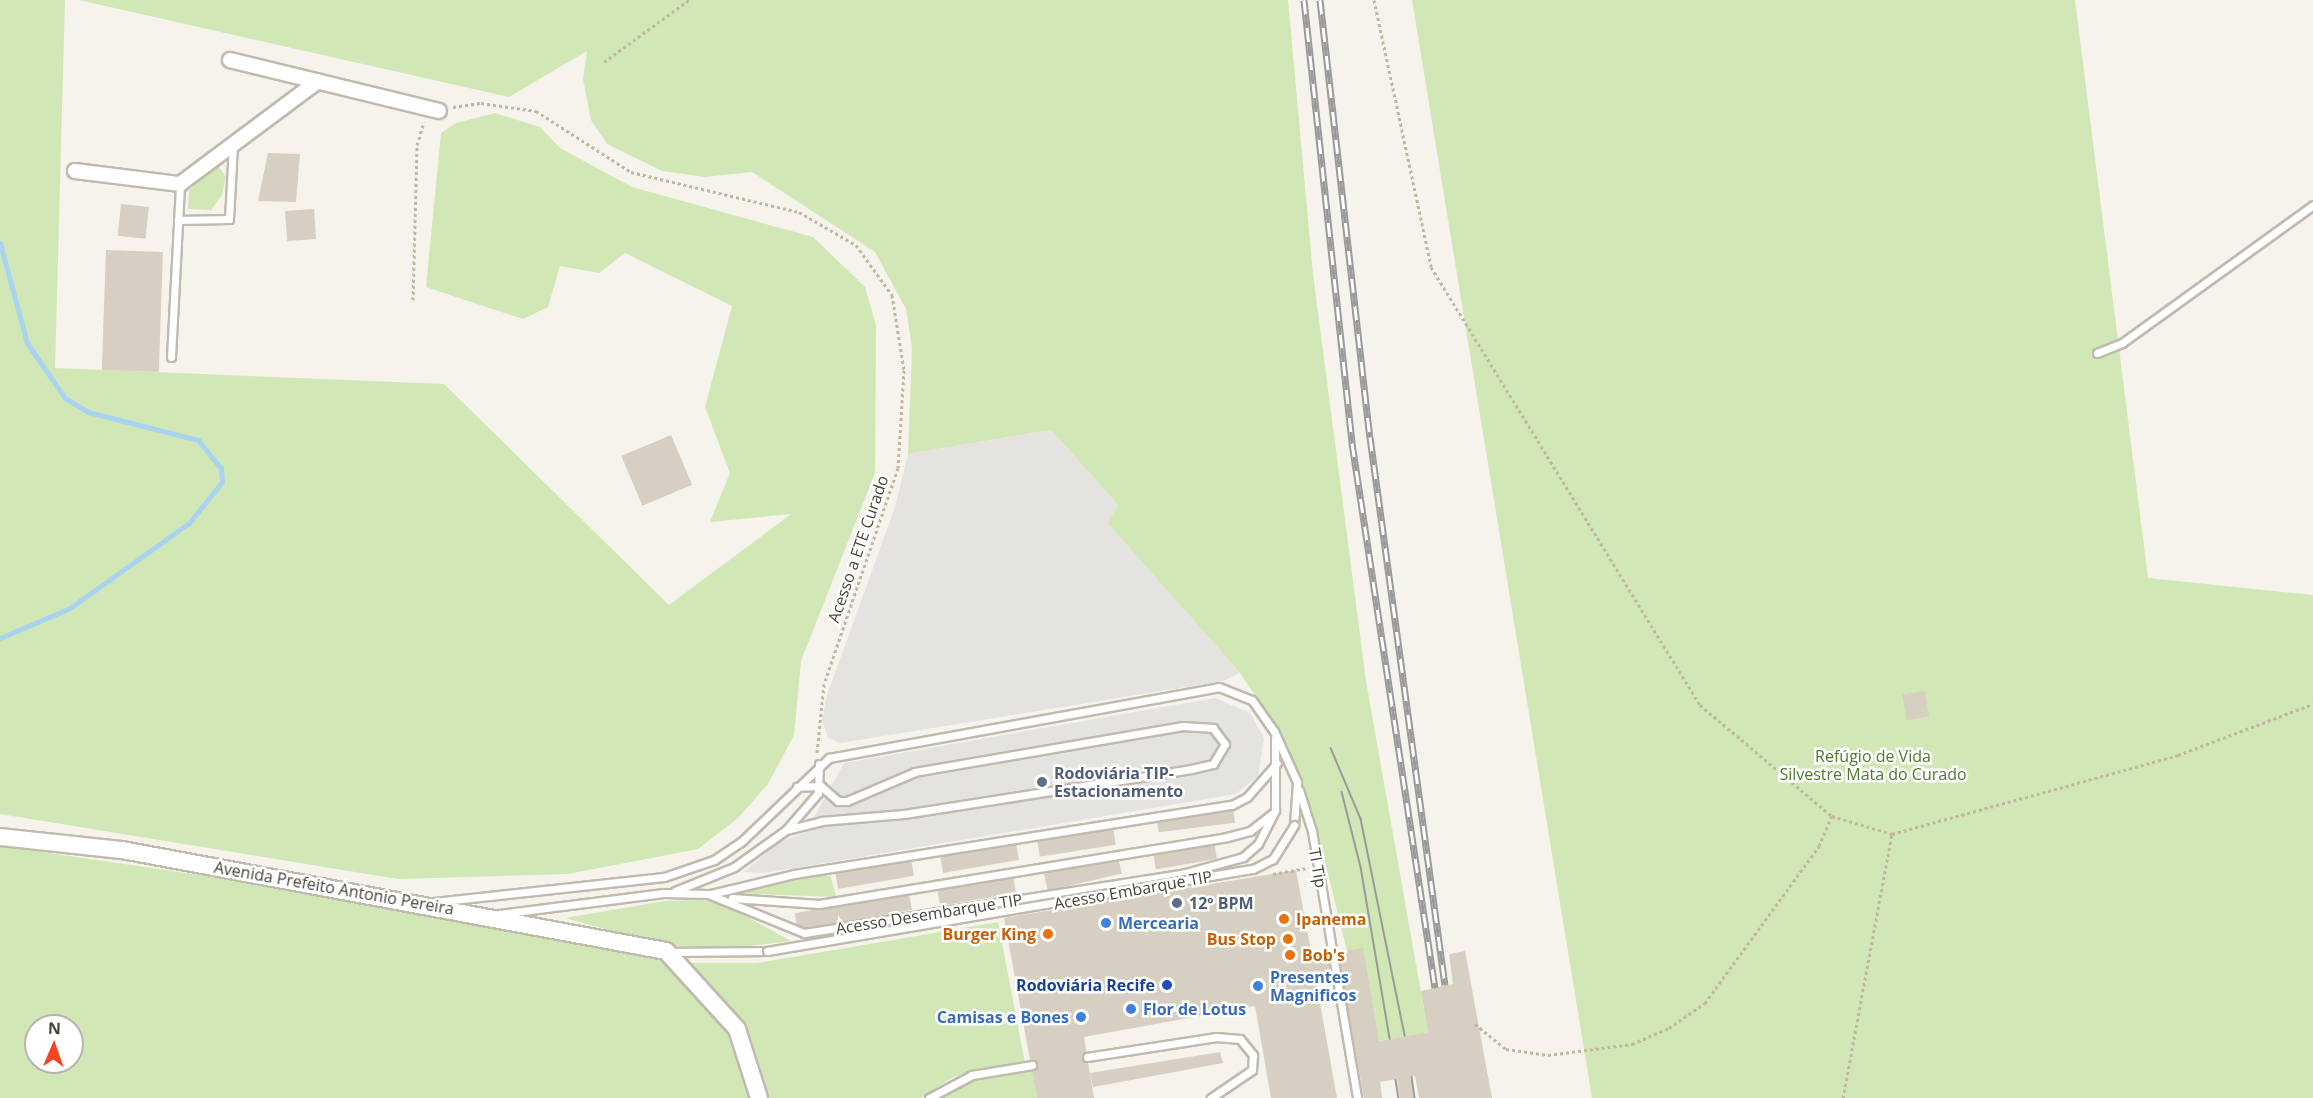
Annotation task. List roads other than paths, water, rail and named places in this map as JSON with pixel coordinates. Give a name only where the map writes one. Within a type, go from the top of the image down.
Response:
[{"type":"street","points":[[230,60],[439,111]]},
{"type":"street","points":[[75,171],[180,184],[318,81]]},
{"type":"street","name":"Avenida Prefeito Antonio Pereira","points":[[0,837],[122,850],[484,915],[666,951]]},
{"type":"street","points":[[666,951],[737,1029],[759,1098]]},
{"type":"lane","points":[[178,220],[229,219],[233,145]]},
{"type":"lane","points":[[171,357],[180,184]]},
{"type":"lane","points":[[2097,353],[2122,343],[2313,205]]},
{"type":"lane","name":"TI Tip","points":[[819,764],[842,755],[1219,687],[1252,700],[1274,731],[1296,782],[1312,831],[1357,1098]]},
{"type":"lane","points":[[664,893],[702,884],[786,830],[821,821],[904,814],[1191,770],[1213,764],[1225,744],[1213,728],[1183,726],[915,772],[847,801],[838,801],[821,786],[819,764]]},
{"type":"lane","name":"Acesso Desembarque TIP","points":[[484,915],[664,893],[708,894],[723,897],[783,930],[816,932],[1222,864],[1258,844],[1275,810],[1277,763],[1274,731]]},
{"type":"lane","points":[[708,894],[794,874],[1232,805],[1247,797],[1277,763]]},
{"type":"lane","points":[[419,903],[633,884],[685,871],[741,842],[819,764]]},
{"type":"lane","name":"Acesso Embarque TIP","points":[[666,951],[767,951],[1253,869],[1273,859],[1294,825],[1296,782]]},
{"type":"lane","points":[[797,787],[821,786]]},
{"type":"lane","points":[[786,830],[821,786]]},
{"type":"lane","points":[[723,897],[819,904],[1227,837],[1250,831],[1275,810]]},
{"type":"lane","points":[[1087,1057],[1216,1037],[1240,1039],[1253,1055],[1252,1070],[1211,1098]]},
{"type":"lane","points":[[929,1098],[958,1080],[1032,1065]]},
{"type":"waterway","points":[[0,243],[27,343],[65,398],[88,412],[198,440],[221,468],[222,482],[189,523],[70,608],[0,638]]},
{"type":"tram line","points":[[1331,748],[1361,819],[1405,1036]]},
{"type":"tram line","points":[[1342,792],[1361,867],[1390,1039]]},
{"type":"tram line","points":[[1412,1077],[1415,1098]]},
{"type":"tram line","points":[[1396,1080],[1399,1098]]},
{"type":"railway","points":[[1304,0],[1352,443],[1435,988]]},
{"type":"railway","points":[[1320,0],[1370,437],[1445,985]]},
{"type":"place","name":"Rodoviária TIP- Estacionamento","points":[[1042,782]]},
{"type":"place","name":"12º BPM","points":[[1177,903]]},
{"type":"place","name":"Ipanema","points":[[1284,919]]},
{"type":"place","name":"Mercearia","points":[[1106,923]]},
{"type":"place","name":"Burger King","points":[[1048,934]]},
{"type":"place","name":"Bus Stop","points":[[1288,939]]},
{"type":"place","name":"Bob's","points":[[1290,955]]},
{"type":"place","name":"Rodoviária Recife","points":[[1167,985]]},
{"type":"place","name":"Presentes Magnificos","points":[[1258,986]]},
{"type":"place","name":"Flor de Lotus","points":[[1131,1009]]},
{"type":"place","name":"Camisas e Bones","points":[[1081,1017]]},
{"type":"park label","name":"Refúgio de Vida Silvestre Mata do Curado","points":[[1873,765]]}]
